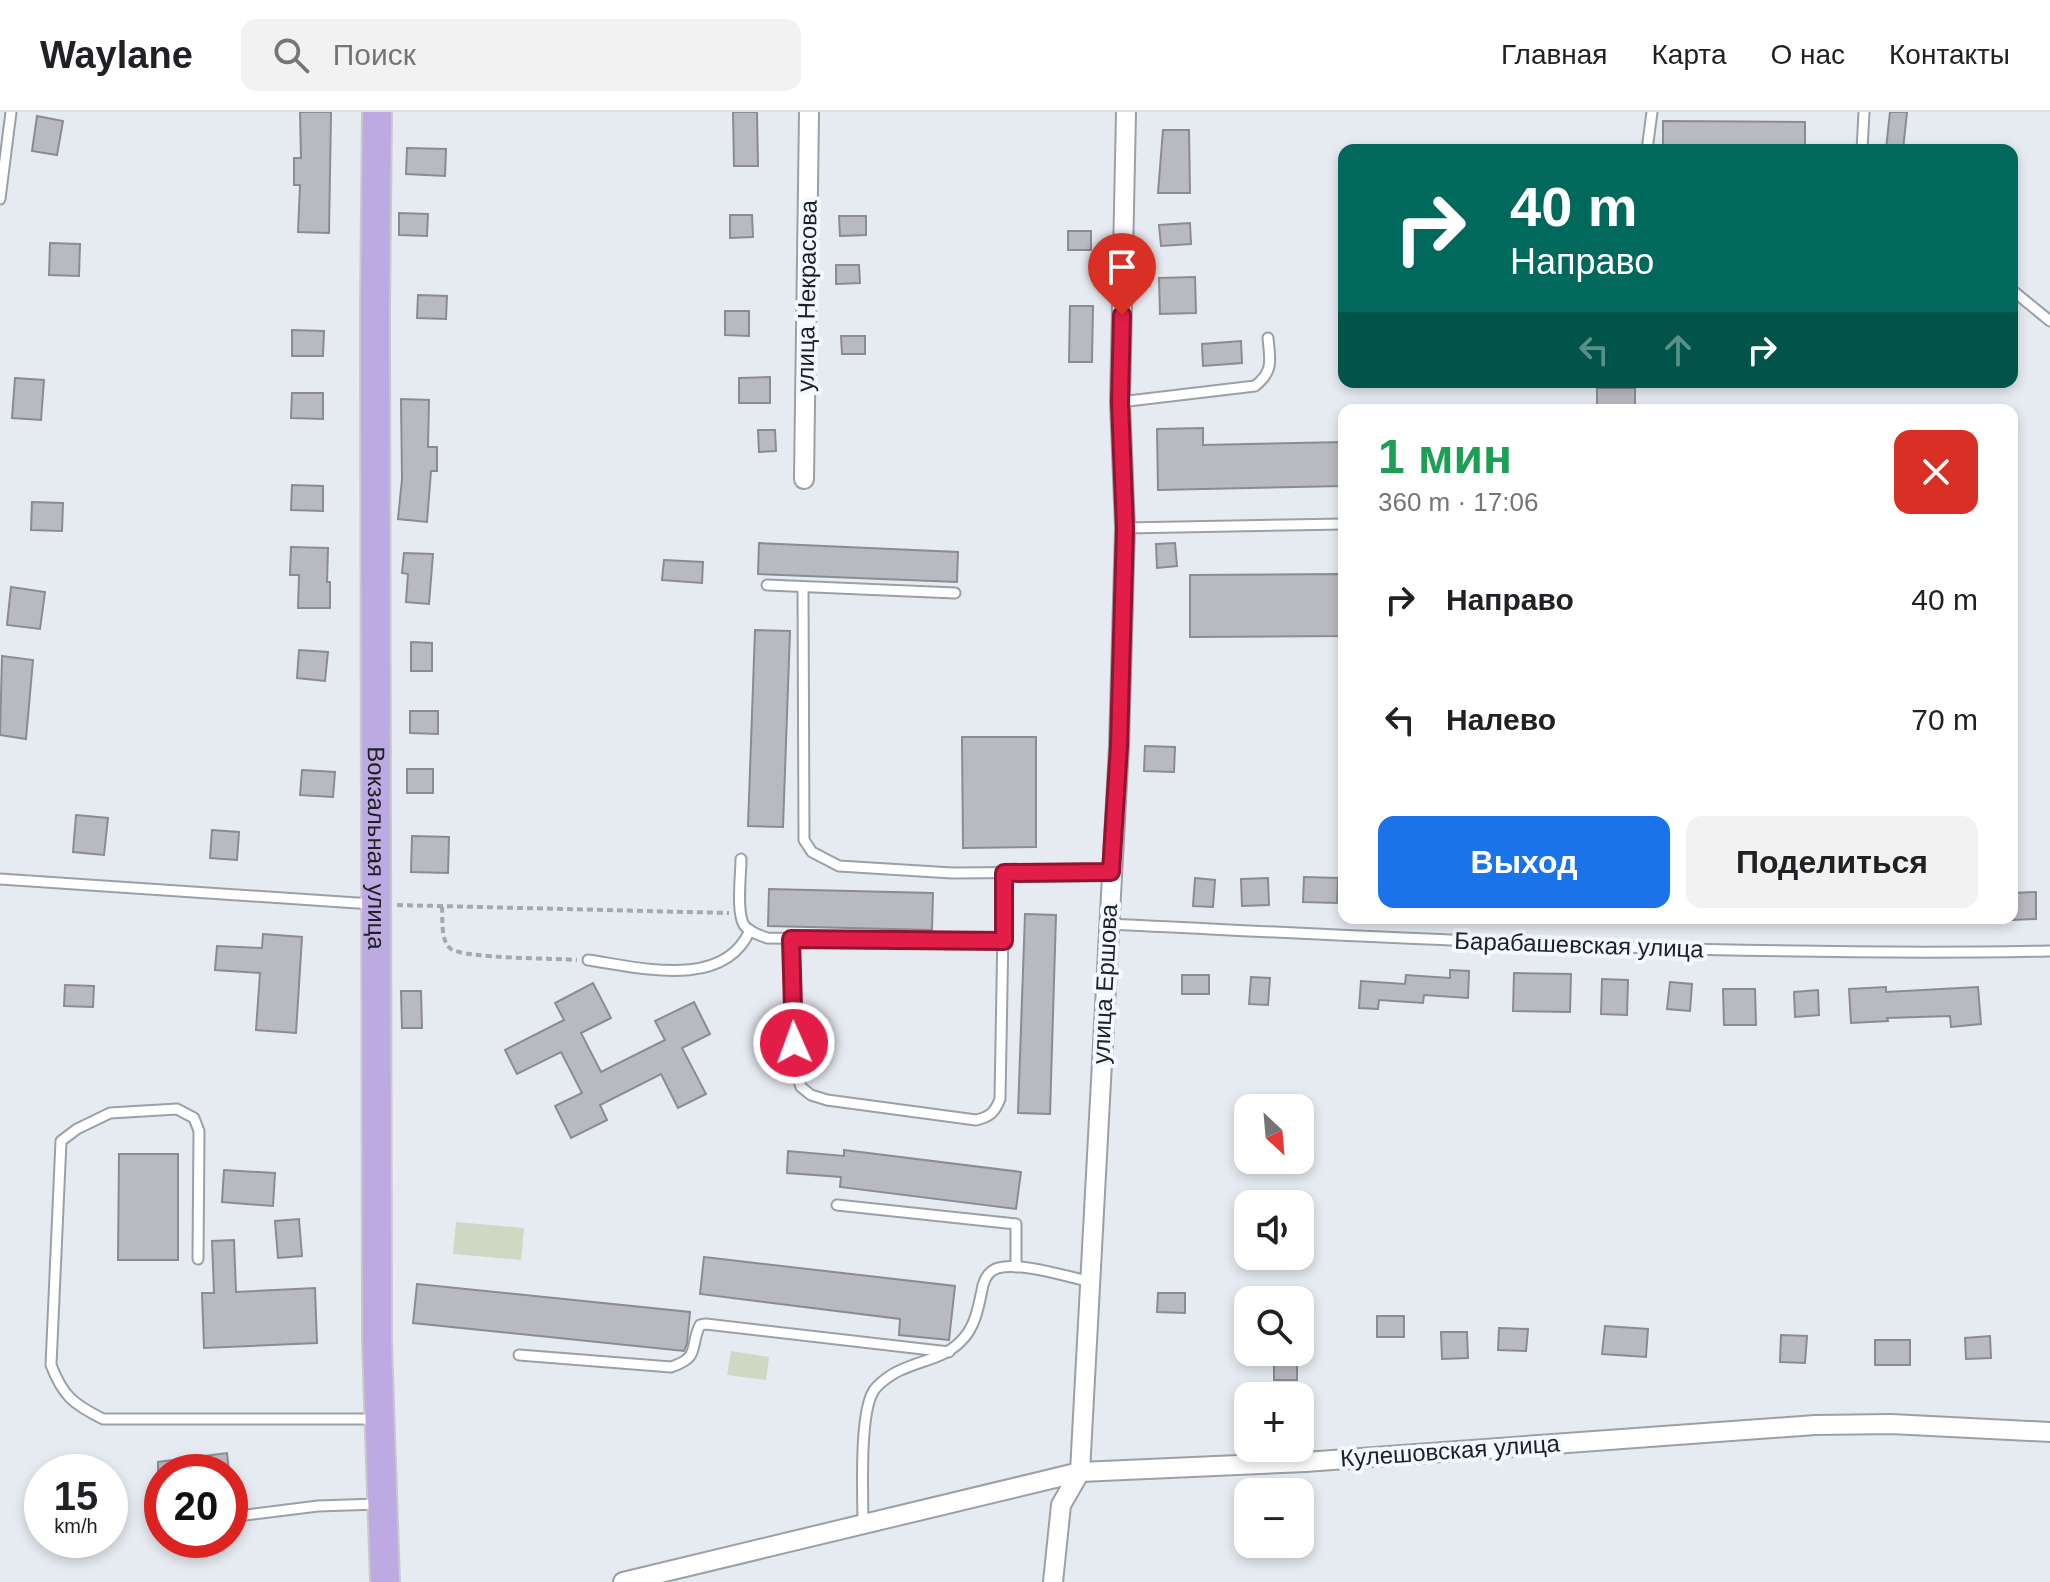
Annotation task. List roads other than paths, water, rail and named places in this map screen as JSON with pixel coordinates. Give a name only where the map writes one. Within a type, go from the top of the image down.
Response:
[{"type":"main road","name":"Вокзальная улица","points":[[377,112],[375,904],[378,1419],[385,1582]]},
{"type":"street","name":"улица Некрасова","points":[[804,479],[809,112]]},
{"type":"street","name":"улица Ершова","points":[[1080,1472],[1119,746],[1125,528],[1120,402],[1126,112]]},
{"type":"street","name":"Кулешовская улица","points":[[623,1582],[1080,1472],[1320,1461],[1815,1425],[1891,1424],[2050,1432]]},
{"type":"street","points":[[1053,1582],[1061,1505],[1080,1472]]},
{"type":"lane","points":[[0,199],[11,112]]},
{"type":"lane","points":[[1648,144],[1652,112]]},
{"type":"lane","points":[[1862,144],[1864,112]]},
{"type":"lane","points":[[2018,295],[2050,321]]},
{"type":"lane","points":[[1120,402],[1255,386],[1266,377],[1270,364],[1268,338]]},
{"type":"lane","points":[[1125,528],[1338,524]]},
{"type":"lane","points":[[767,585],[955,593]]},
{"type":"lane","points":[[803,587],[804,840],[812,852],[839,866],[1004,873],[1111,872]]},
{"type":"lane","points":[[741,859],[743,923],[767,938],[1004,941]]},
{"type":"lane","points":[[791,939],[795,1069],[801,1087],[811,1095],[847,1104],[976,1120],[986,1118],[995,1111],[1000,1099],[1004,873]]},
{"type":"lane","points":[[0,879],[375,904]]},
{"type":"lane","name":"Барабашевская улица","points":[[1109,924],[1566,946],[1775,951],[2050,951]]},
{"type":"lane","points":[[588,960],[668,970],[703,968],[733,956],[750,930]]},
{"type":"lane","points":[[198,1259],[199,1131],[194,1118],[177,1109],[110,1113],[77,1129],[61,1141],[51,1365],[60,1388],[81,1408],[103,1419],[378,1419]]},
{"type":"lane","points":[[837,1205],[1016,1224],[1016,1267]]},
{"type":"lane","points":[[863,1526],[862,1464],[873,1391],[898,1371],[949,1352],[965,1338],[981,1304],[984,1283],[990,1272],[998,1268],[1016,1267],[1088,1281]]},
{"type":"lane","points":[[519,1355],[671,1367],[686,1362],[694,1351],[700,1325],[706,1324],[949,1352]]},
{"type":"lane","points":[[248,1515],[318,1506],[382,1503]]}]
